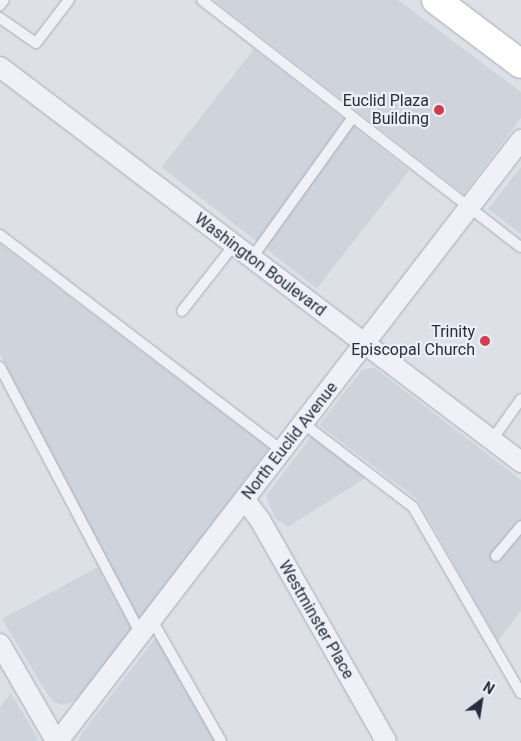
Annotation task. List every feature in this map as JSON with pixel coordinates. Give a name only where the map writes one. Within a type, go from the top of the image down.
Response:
[{"type":"main road","points":[[436,0],[521,64]]},
{"type":"street","name":"Washington Boulevard","points":[[0,66],[251,259],[521,462]]},
{"type":"street","name":"North Euclid Avenue","points":[[57,741],[366,344],[521,140]]},
{"type":"street","name":"Westminster Place","points":[[245,500],[253,509],[386,741]]},
{"type":"street","points":[[0,644],[57,741]]},
{"type":"lane","points":[[0,5],[4,0]]},
{"type":"lane","points":[[0,18],[36,43],[68,0]]},
{"type":"lane","points":[[202,0],[521,247]]},
{"type":"lane","points":[[251,259],[353,117]]},
{"type":"lane","points":[[0,236],[283,451]]},
{"type":"lane","points":[[182,311],[234,245]]},
{"type":"lane","points":[[0,367],[146,627],[221,741]]},
{"type":"lane","points":[[492,440],[521,399]]},
{"type":"lane","points":[[304,424],[413,507],[521,693]]},
{"type":"lane","points":[[496,556],[521,526]]},
{"type":"shaded area","points":[[214,0],[398,0],[521,92],[521,118],[464,194]]},
{"type":"shaded area","points":[[254,49],[409,170],[317,288],[162,167]]},
{"type":"shaded area","points":[[521,167],[521,234],[488,209]]},
{"type":"shaded area","points":[[0,244],[269,448],[139,620],[0,354]]},
{"type":"shaded area","points":[[375,368],[521,480],[521,611],[498,641],[418,500],[319,425],[362,370]]},
{"type":"shaded area","points":[[313,434],[367,477],[288,527],[275,518],[266,496]]},
{"type":"shaded area","points":[[98,567],[132,630],[75,701],[63,705],[54,702],[46,692],[2,619]]},
{"type":"shaded area","points":[[157,636],[215,741],[78,741],[82,733]]},
{"type":"shaded area","points":[[11,693],[37,737],[37,741],[0,741],[0,707]]},
{"type":"place","name":"Euclid Plaza Building","points":[[439,110]]},
{"type":"place","name":"Trinity Episcopal Church","points":[[485,341]]}]
